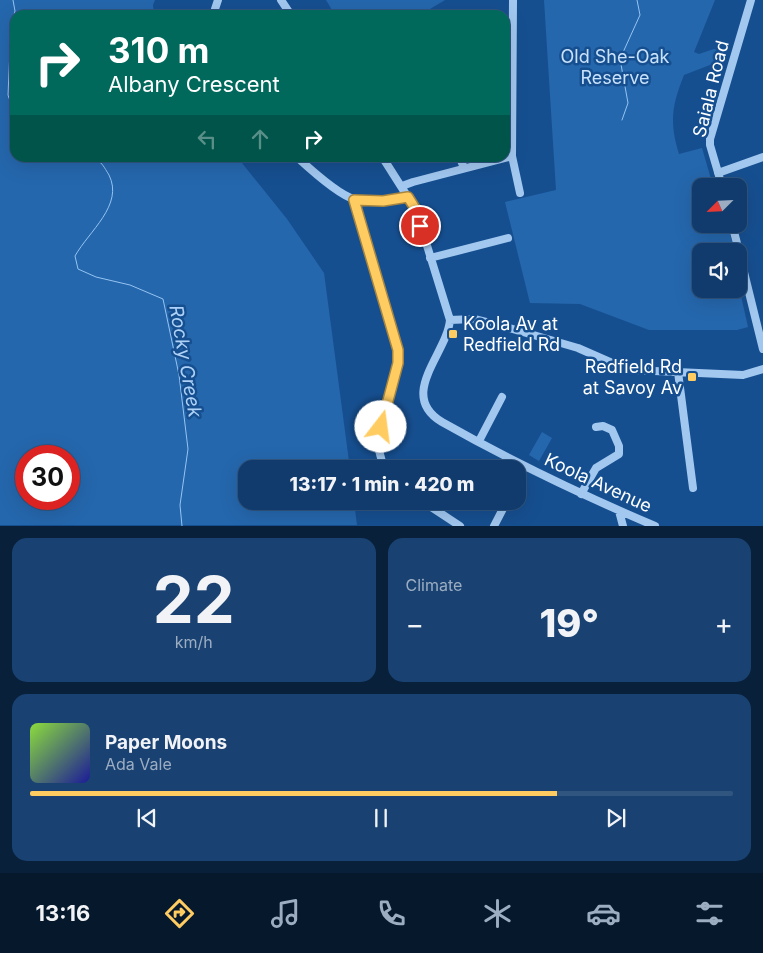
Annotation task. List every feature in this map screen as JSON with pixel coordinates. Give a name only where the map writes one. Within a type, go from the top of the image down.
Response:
[{"type":"street","points":[[510,23],[512,0]]},
{"type":"street","name":"Saiala Road","points":[[720,178],[710,145],[710,138],[751,0]]},
{"type":"street","points":[[510,75],[512,156],[520,193]]},
{"type":"street","points":[[718,173],[763,157]]},
{"type":"street","points":[[303,162],[337,190],[354,200],[383,201],[408,197]]},
{"type":"street","points":[[386,162],[416,210],[450,320],[474,320],[506,328],[578,348],[632,370],[743,375],[763,369]]},
{"type":"street","points":[[462,162],[464,168]]},
{"type":"street","points":[[402,186],[488,162]]},
{"type":"street","points":[[354,200],[398,350],[396,371],[377,443],[382,460]]},
{"type":"street","points":[[430,258],[508,238]]},
{"type":"street","points":[[747,284],[763,349]]},
{"type":"street","name":"Koola Avenue","points":[[450,320],[449,330],[425,381],[423,389],[425,404],[434,417],[513,460]]},
{"type":"street","points":[[678,372],[693,488]]},
{"type":"street","points":[[479,442],[502,397]]},
{"type":"street","points":[[581,494],[596,468],[619,454],[619,446],[612,430],[603,426],[596,427]]},
{"type":"street","name":"Koola Avenue","points":[[526,467],[581,494],[655,526]]},
{"type":"street","points":[[436,510],[460,526]]},
{"type":"street","points":[[494,526],[502,510]]},
{"type":"street","points":[[619,511],[623,526]]},
{"type":"green space","points":[[0,0],[155,0],[154,10],[10,10],[10,162],[241,162],[287,219],[324,273],[349,460],[238,460],[238,510],[355,510],[357,525],[0,525]]},
{"type":"green space","points":[[326,0],[445,0],[428,10],[332,10]]},
{"type":"green space","name":"Old She-Oak Reserve","points":[[544,0],[715,0],[694,52],[699,54],[714,49],[727,51],[723,65],[715,63],[684,75],[677,95],[673,123],[679,154],[702,148],[711,178],[692,178],[692,233],[730,233],[733,243],[692,243],[692,298],[741,298],[748,327],[737,330],[649,330],[580,304],[530,303],[505,202],[556,190]]},
{"type":"green space","points":[[542,432],[552,438],[539,461],[529,455]]},
{"type":"waterway","name":"Rocky Creek","points":[[13,0],[15,10]]},
{"type":"waterway","points":[[622,120],[628,103],[620,59],[640,15],[637,0]]},
{"type":"waterway","name":"Rocky Creek","points":[[10,50],[8,95],[10,101]]},
{"type":"waterway","name":"Rocky Creek","points":[[100,162],[109,175],[112,197],[103,217],[75,256],[78,269],[96,277],[130,285],[163,299],[179,375],[188,449],[180,505],[182,526]]},
{"type":"place","name":"Koola Av at Redfield Rd","points":[[453,334]]},
{"type":"place","name":"Redfield Rd at Savoy Av","points":[[692,377]]},
{"type":"route","points":[[381,427],[398,363],[398,350],[354,200],[383,201],[408,197],[416,210],[420,226]]}]
